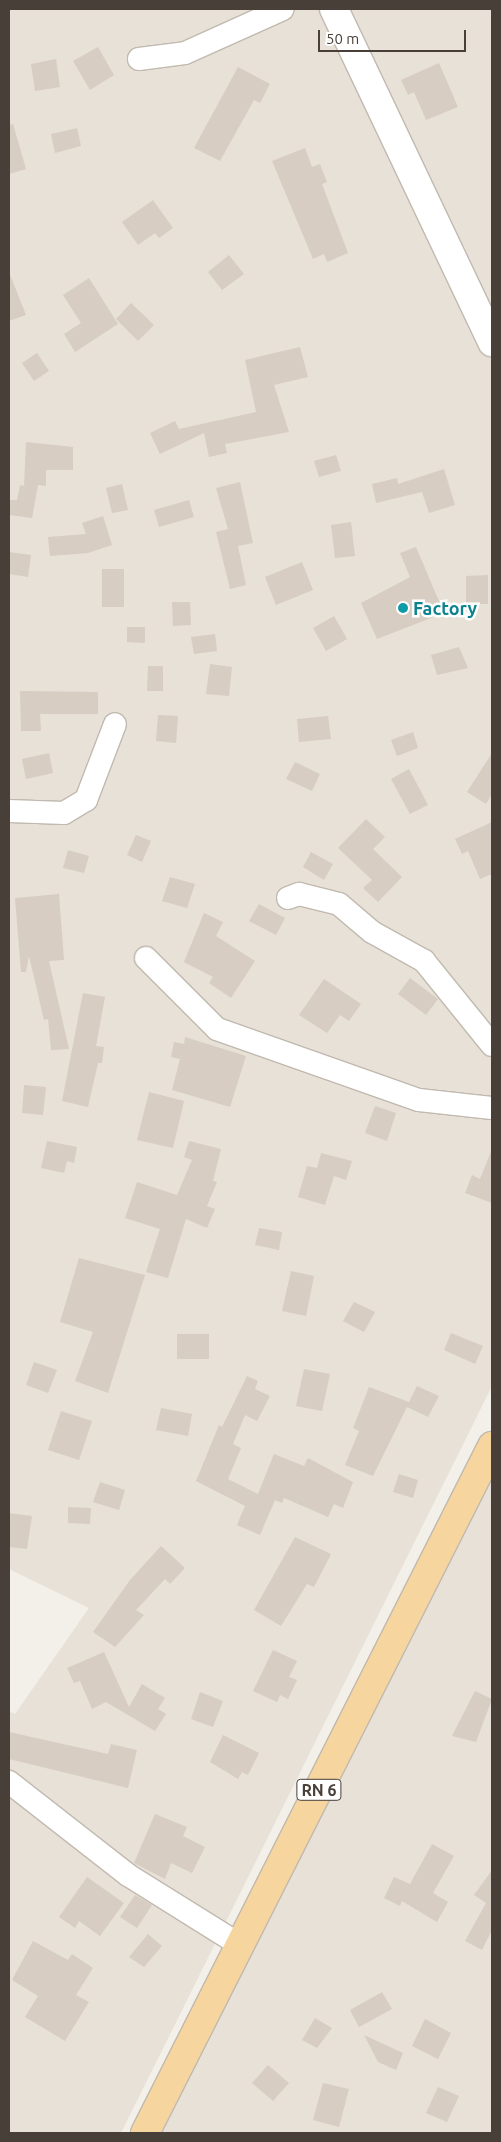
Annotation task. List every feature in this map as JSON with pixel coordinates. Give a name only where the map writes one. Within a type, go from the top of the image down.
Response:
[{"type":"main road","name":"RN 6","points":[[145,2133],[492,1446]]},
{"type":"street","points":[[139,60],[185,53],[283,9]]},
{"type":"street","points":[[334,9],[492,342]]},
{"type":"street","points":[[9,811],[64,813],[86,800],[115,724]]},
{"type":"street","points":[[288,898],[299,894],[339,904],[372,932],[424,961],[492,1045]]},
{"type":"street","points":[[146,958],[217,1029],[419,1100],[492,1108]]},
{"type":"street","points":[[9,1782],[128,1875],[240,1945]]},
{"type":"shaded area","points":[[9,9],[492,9],[492,1386],[121,2133],[9,2133],[9,1711],[15,1714],[89,1608],[9,1569]]},
{"type":"shaded area","points":[[492,1478],[492,2133],[160,2133]]},
{"type":"building","points":[[98,47],[114,75],[90,90],[73,61]]},
{"type":"building","points":[[56,59],[60,87],[35,91],[31,64]]},
{"type":"building","points":[[439,63],[458,107],[426,120],[414,92],[408,95],[401,80]]},
{"type":"building","points":[[238,67],[270,84],[260,103],[254,100],[220,161],[194,148]]},
{"type":"building","points":[[13,124],[26,169],[9,174],[9,125]]},
{"type":"building","points":[[77,128],[81,146],[55,153],[51,134]]},
{"type":"building","points":[[305,148],[312,167],[320,164],[327,182],[322,184],[348,253],[327,262],[324,254],[313,259],[272,161]]},
{"type":"building","points":[[153,200],[173,228],[159,238],[155,233],[138,245],[122,222]]},
{"type":"building","points":[[229,255],[244,274],[222,290],[208,272]]},
{"type":"building","points":[[9,272],[26,315],[9,321]]},
{"type":"building","points":[[89,278],[118,324],[75,352],[64,334],[81,323],[63,295]]},
{"type":"building","points":[[131,303],[154,325],[138,341],[116,319]]},
{"type":"building","points":[[300,347],[308,377],[274,385],[289,432],[225,444],[227,453],[209,457],[204,433],[160,454],[150,433],[175,421],[179,429],[256,412],[245,360]]},
{"type":"building","points":[[37,353],[49,371],[34,381],[22,363]]},
{"type":"building","points":[[26,442],[73,447],[73,470],[46,470],[46,486],[38,485],[32,518],[9,515],[9,500],[17,500],[20,485],[24,486]]},
{"type":"building","points":[[336,455],[341,471],[319,477],[314,461]]},
{"type":"building","points":[[444,469],[455,505],[429,513],[422,492],[376,503],[372,484],[397,478],[398,484]]},
{"type":"building","points":[[240,482],[253,543],[238,546],[246,585],[230,589],[216,532],[228,529],[216,488]]},
{"type":"building","points":[[122,484],[128,510],[112,513],[106,488]]},
{"type":"building","points":[[189,500],[194,517],[159,527],[154,510]]},
{"type":"building","points":[[103,516],[112,545],[88,553],[50,556],[48,537],[86,534],[82,523]]},
{"type":"building","points":[[351,522],[355,556],[335,558],[331,525]]},
{"type":"building","name":"Factory","points":[[416,547],[444,613],[377,639],[361,603],[410,577],[400,553]]},
{"type":"building","points":[[9,552],[31,555],[28,577],[9,574]]},
{"type":"building","points":[[302,562],[313,590],[276,605],[265,577]]},
{"type":"building","points":[[102,569],[124,569],[124,607],[102,607]]},
{"type":"building","points":[[488,575],[488,604],[466,604],[466,576]]},
{"type":"building","points":[[172,602],[190,602],[191,625],[173,626]]},
{"type":"building","points":[[334,616],[347,639],[326,651],[313,628]]},
{"type":"building","points":[[127,627],[145,627],[145,643],[127,642]]},
{"type":"building","points":[[215,634],[217,651],[194,654],[191,637]]},
{"type":"building","points":[[459,647],[468,668],[437,675],[431,655]]},
{"type":"building","points":[[210,664],[232,667],[229,696],[206,694]]},
{"type":"building","points":[[148,666],[163,666],[163,691],[147,691]]},
{"type":"building","points":[[20,691],[98,692],[98,714],[40,714],[41,731],[21,731]]},
{"type":"building","points":[[158,715],[178,716],[176,743],[156,741]]},
{"type":"building","points":[[328,716],[331,739],[299,742],[297,719]]},
{"type":"building","points":[[413,732],[418,748],[397,756],[391,740]]},
{"type":"building","points":[[49,753],[53,773],[26,779],[22,759]]},
{"type":"building","points":[[492,753],[492,794],[486,804],[467,792]]},
{"type":"building","points":[[295,762],[320,774],[312,791],[286,779]]},
{"type":"building","points":[[409,769],[428,805],[410,814],[391,779]]},
{"type":"building","points":[[366,819],[385,837],[373,849],[402,877],[378,902],[363,888],[372,880],[338,848]]},
{"type":"building","points":[[492,822],[492,874],[480,879],[468,851],[462,854],[455,839]]},
{"type":"building","points":[[136,835],[151,841],[142,862],[127,855]]},
{"type":"building","points":[[68,850],[89,856],[84,873],[63,868]]},
{"type":"building","points":[[311,852],[333,864],[324,880],[303,867]]},
{"type":"building","points":[[170,877],[195,884],[187,908],[162,901]]},
{"type":"building","points":[[59,894],[64,960],[49,961],[69,1049],[51,1050],[48,1019],[44,1020],[29,956],[26,972],[21,972],[15,898]]},
{"type":"building","points":[[259,904],[285,918],[276,935],[249,921]]},
{"type":"building","points":[[204,913],[223,922],[216,936],[255,961],[231,998],[209,983],[213,977],[184,962]]},
{"type":"building","points":[[410,978],[438,999],[426,1015],[398,994]]},
{"type":"building","points":[[324,979],[361,1004],[349,1021],[340,1015],[327,1033],[299,1015]]},
{"type":"building","points":[[83,993],[105,997],[96,1046],[104,1047],[102,1063],[98,1063],[88,1107],[62,1101]]},
{"type":"building","points":[[185,1037],[246,1056],[230,1107],[172,1090],[180,1059],[171,1057],[174,1042],[184,1044]]},
{"type":"building","points":[[24,1085],[46,1087],[43,1115],[22,1113]]},
{"type":"building","points":[[149,1092],[184,1101],[173,1148],[137,1140]]},
{"type":"building","points":[[375,1106],[396,1113],[387,1141],[365,1133]]},
{"type":"building","points":[[47,1141],[77,1147],[74,1163],[67,1161],[64,1173],[41,1168]]},
{"type":"building","points":[[189,1141],[221,1149],[213,1181],[217,1182],[207,1206],[215,1209],[207,1228],[186,1219],[168,1278],[146,1272],[160,1229],[125,1218],[137,1182],[177,1195],[192,1160],[184,1157]]},
{"type":"building","points":[[492,1149],[492,1203],[465,1193],[472,1175],[480,1179]]},
{"type":"building","points":[[321,1153],[352,1161],[346,1180],[334,1176],[325,1205],[298,1197],[307,1166],[317,1168]]},
{"type":"building","points":[[259,1228],[282,1232],[279,1250],[255,1245]]},
{"type":"building","points":[[79,1258],[145,1275],[108,1393],[75,1381],[93,1332],[60,1322]]},
{"type":"building","points":[[291,1271],[314,1276],[306,1316],[282,1311]]},
{"type":"building","points":[[354,1302],[375,1312],[364,1332],[343,1321]]},
{"type":"building","points":[[451,1333],[483,1346],[475,1364],[444,1350]]},
{"type":"building","points":[[177,1334],[209,1334],[209,1359],[177,1359]]},
{"type":"building","points":[[34,1362],[57,1370],[48,1393],[26,1385]]},
{"type":"building","points":[[304,1369],[330,1374],[322,1411],[296,1406]]},
{"type":"building","points":[[247,1376],[258,1381],[255,1389],[270,1396],[257,1421],[245,1415],[233,1444],[241,1448],[228,1479],[258,1494],[274,1454],[304,1466],[308,1458],[353,1482],[343,1508],[334,1504],[328,1517],[284,1498],[282,1503],[275,1500],[260,1535],[237,1525],[245,1506],[196,1481],[219,1425],[222,1427]]},
{"type":"building","points":[[417,1386],[439,1396],[428,1417],[407,1407],[373,1476],[345,1465],[359,1431],[353,1428],[369,1387],[409,1402]]},
{"type":"building","points":[[161,1408],[192,1414],[188,1436],[156,1430]]},
{"type":"building","points":[[61,1411],[92,1421],[79,1460],[48,1450]]},
{"type":"building","points":[[399,1474],[418,1480],[413,1498],[393,1492]]},
{"type":"building","points":[[100,1482],[125,1490],[119,1510],[93,1502]]},
{"type":"building","points":[[68,1507],[91,1508],[90,1524],[68,1523]]},
{"type":"building","points":[[9,1513],[32,1516],[27,1549],[9,1547]]},
{"type":"building","points":[[295,1537],[331,1554],[314,1587],[307,1584],[281,1626],[254,1610]]},
{"type":"building","points":[[161,1546],[185,1568],[170,1584],[165,1579],[136,1610],[144,1615],[115,1647],[93,1632],[130,1580]]},
{"type":"building","points":[[273,1650],[297,1661],[289,1677],[297,1680],[288,1699],[280,1695],[277,1702],[253,1691]]},
{"type":"building","points":[[104,1652],[129,1707],[142,1684],[165,1698],[158,1709],[166,1714],[155,1731],[106,1702],[92,1709],[80,1681],[74,1683],[67,1668]]},
{"type":"building","points":[[475,1691],[492,1699],[476,1742],[452,1736]]},
{"type":"building","points":[[200,1692],[223,1701],[213,1727],[191,1719]]},
{"type":"building","points":[[9,1732],[108,1754],[111,1744],[137,1750],[128,1788],[9,1759]]},
{"type":"building","points":[[223,1735],[259,1753],[248,1775],[242,1772],[238,1779],[210,1762]]},
{"type":"building","points":[[155,1814],[187,1827],[183,1836],[205,1847],[192,1873],[171,1863],[165,1879],[134,1863]]},
{"type":"building","points":[[432,1844],[454,1856],[433,1893],[448,1902],[437,1922],[402,1901],[400,1906],[384,1898],[394,1877],[410,1884]]},
{"type":"building","points":[[492,1870],[492,1930],[482,1950],[465,1941],[486,1903],[474,1895]]},
{"type":"building","points":[[87,1877],[124,1903],[100,1936],[79,1921],[75,1928],[59,1917]]},
{"type":"building","points":[[135,1895],[152,1905],[137,1928],[120,1917]]},
{"type":"building","points":[[148,1934],[162,1946],[144,1967],[129,1957]]},
{"type":"building","points":[[33,1941],[68,1960],[72,1954],[93,1968],[76,1995],[89,2002],[65,2041],[25,2017],[38,1996],[12,1980]]},
{"type":"building","points":[[382,1992],[392,2009],[359,2027],[350,2010]]},
{"type":"building","points":[[315,2018],[332,2028],[317,2048],[302,2040]]},
{"type":"building","points":[[425,2019],[451,2033],[438,2059],[412,2046]]},
{"type":"building","points":[[364,2035],[403,2053],[396,2070],[378,2062]]},
{"type":"building","points":[[268,2065],[289,2083],[273,2101],[252,2083]]},
{"type":"building","points":[[323,2083],[349,2089],[339,2127],[313,2120]]},
{"type":"building","points":[[438,2087],[459,2096],[447,2122],[426,2113]]},
{"type":"place","name":"Factory","points":[[403,608]]}]
